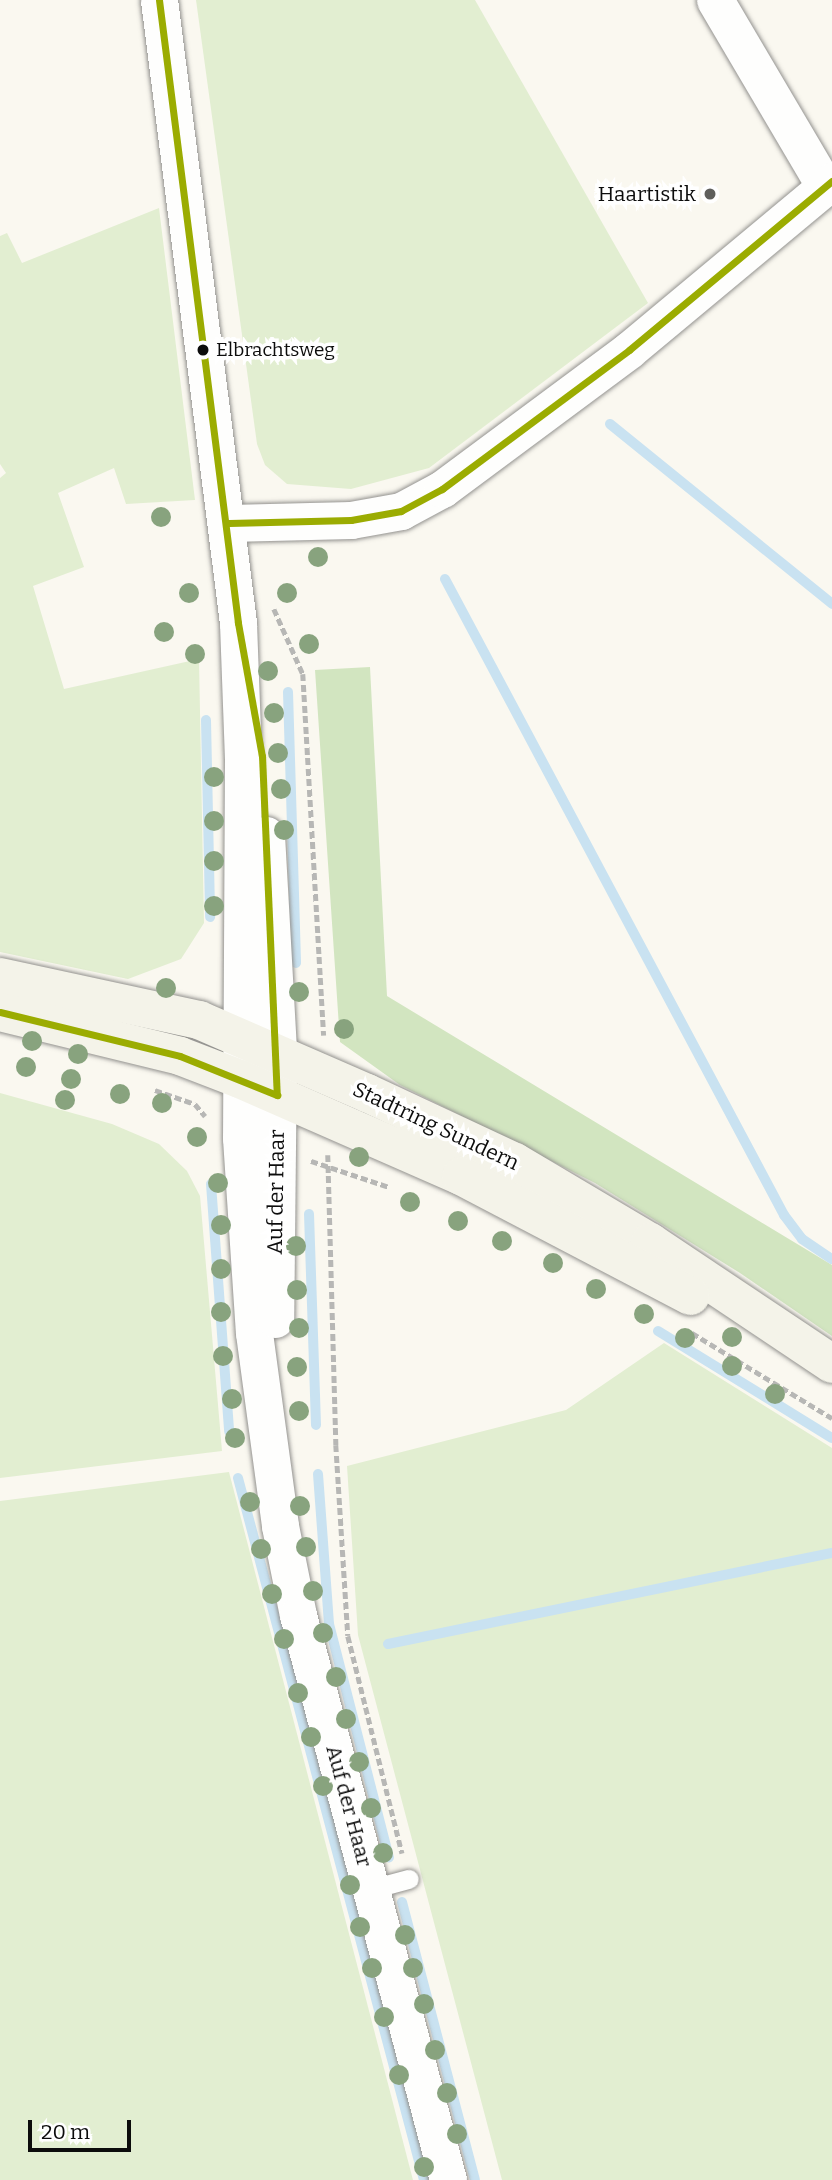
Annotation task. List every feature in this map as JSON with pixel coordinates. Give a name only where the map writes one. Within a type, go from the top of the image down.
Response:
[{"type":"main road","name":"Stadtring Sundern","points":[[0,977],[199,1020],[278,1052],[514,1162],[650,1242],[832,1364]]},
{"type":"main road","name":"Stadtring Sundern","points":[[0,1012],[180,1056],[240,1079],[495,1193],[832,1370]]},
{"type":"street","name":"Auf der Haar","points":[[159,0],[229,523],[239,623],[243,760],[240,1079],[254,1333],[270,1428],[280,1526],[298,1615],[448,2180]]},
{"type":"street","points":[[229,523],[351,520],[401,511],[442,489],[629,350],[829,184],[715,0]]},
{"type":"street","name":"Auf der Haar","points":[[239,623],[262,756],[278,1052],[270,1428]]},
{"type":"lane","points":[[371,1889],[409,1880]]},
{"type":"path","points":[[270,602],[303,674],[324,1042]]},
{"type":"path","points":[[308,1160],[330,1170],[336,1444],[348,1636],[409,1880]]},
{"type":"green space","points":[[196,0],[475,0],[648,303],[429,468],[351,489],[287,484],[265,465],[257,444]]},
{"type":"green space","points":[[159,208],[195,500],[126,504],[114,468],[58,493],[84,567],[33,586],[64,689],[199,659],[204,923],[181,959],[128,979],[0,952],[0,478],[6,473],[0,464],[0,236],[7,233],[22,263]]},
{"type":"green space","points":[[370,667],[387,996],[832,1265],[832,1336],[740,1273],[595,1183],[400,1085],[340,1042],[315,670]]},
{"type":"green space","points":[[0,1093],[112,1124],[159,1144],[187,1171],[200,1196],[222,1451],[0,1478]]},
{"type":"green space","points":[[664,1343],[832,1448],[832,2180],[502,2180],[358,1635],[347,1466],[566,1410]]},
{"type":"green space","points":[[229,1472],[413,2180],[0,2180],[0,1501]]},
{"type":"waterway","points":[[610,424],[832,604]]},
{"type":"waterway","points":[[445,579],[784,1215],[802,1239],[832,1259]]},
{"type":"waterway","points":[[288,692],[296,963]]},
{"type":"waterway","points":[[206,720],[210,917]]},
{"type":"waterway","points":[[211,1184],[229,1431]]},
{"type":"waterway","points":[[309,1214],[316,1425]]},
{"type":"waterway","points":[[658,1331],[832,1438]]},
{"type":"waterway","points":[[318,1474],[329,1624],[389,1857]]},
{"type":"waterway","points":[[238,1478],[424,2180]]},
{"type":"waterway","points":[[388,1644],[832,1553]]},
{"type":"waterway","points":[[402,1902],[475,2180]]},
{"type":"transit line","points":[[159,0],[238,623],[262,756],[277,1095]]},
{"type":"transit line","points":[[229,523],[351,520],[401,511],[442,489],[629,350],[832,181]]},
{"type":"transit line","points":[[0,1012],[180,1056],[277,1095]]},
{"type":"place","name":"Haartistik","points":[[710,194]]},
{"type":"place","name":"Elbrachtsweg","points":[[203,350]]}]
